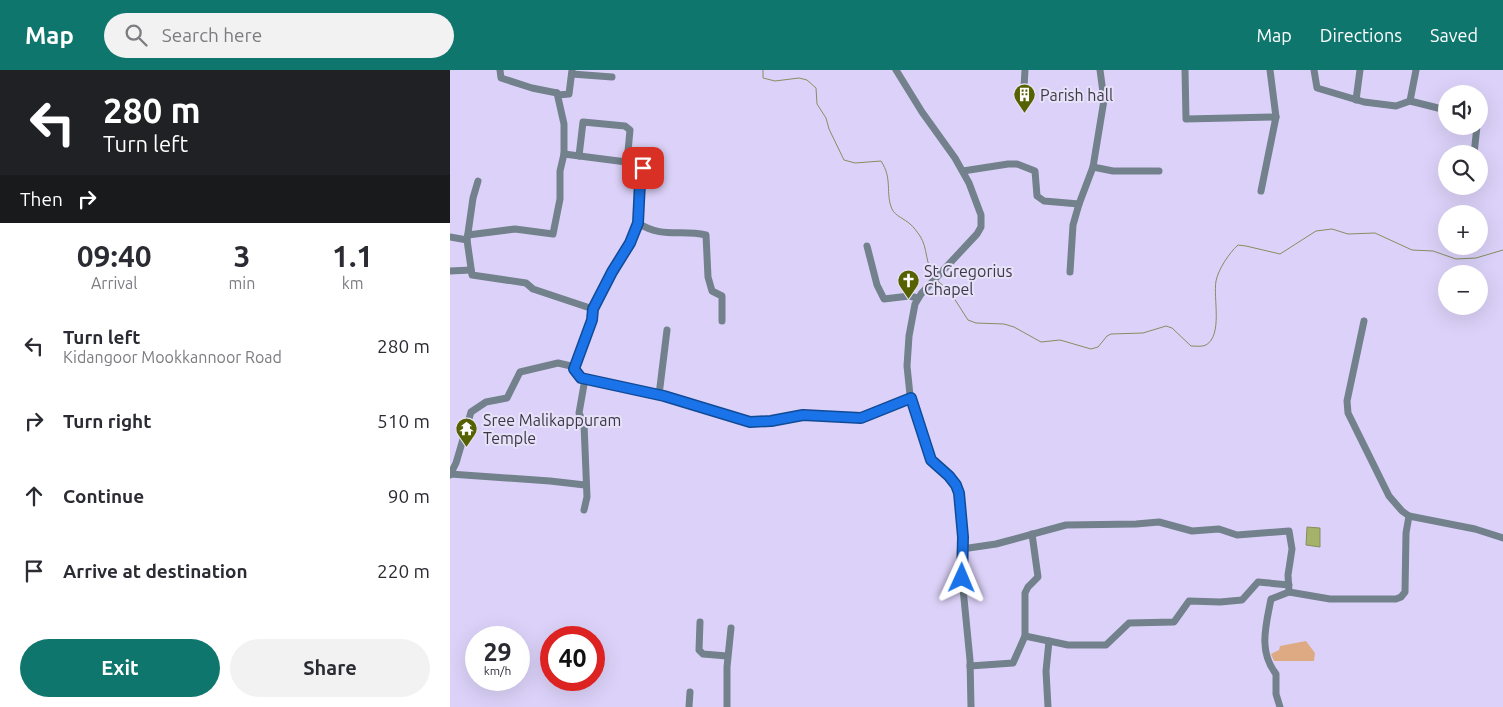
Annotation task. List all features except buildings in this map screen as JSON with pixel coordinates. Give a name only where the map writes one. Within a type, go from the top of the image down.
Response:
[{"type":"street","points":[[500,70],[501,78],[532,88],[557,93],[558,96],[570,94],[572,72],[612,77]]},
{"type":"street","points":[[896,70],[922,112],[963,171],[981,215],[981,227],[965,248],[918,298],[912,314],[907,366],[911,398],[931,460],[949,476],[959,493],[962,578],[970,666],[971,707]]},
{"type":"street","points":[[1024,87],[1025,70]]},
{"type":"street","points":[[1070,272],[1073,225],[1093,167],[1104,100],[1100,70]]},
{"type":"street","points":[[1185,70],[1186,119],[1276,117]]},
{"type":"street","points":[[1261,191],[1276,117],[1270,70]]},
{"type":"street","points":[[1314,70],[1317,88],[1356,100],[1396,106],[1410,101],[1438,108]]},
{"type":"street","points":[[1356,100],[1360,70]]},
{"type":"street","points":[[1410,101],[1416,70]]},
{"type":"street","points":[[450,237],[467,238],[515,229],[553,234],[560,199],[560,171],[564,154],[564,124],[557,93]]},
{"type":"street","points":[[579,156],[583,122],[626,126],[630,130],[627,162]]},
{"type":"street","points":[[564,154],[642,164],[638,223],[630,243],[612,272],[593,309],[592,320],[574,369]]},
{"type":"street","points":[[963,171],[1017,164],[1035,171],[1037,196],[1044,202],[1079,204]]},
{"type":"street","points":[[1093,167],[1113,171],[1159,171]]},
{"type":"street","points":[[478,181],[473,198],[467,238],[472,275],[526,283],[533,289],[593,309]]},
{"type":"street","points":[[638,223],[659,232],[706,235],[708,277],[712,292],[722,296],[722,321]]},
{"type":"street","points":[[867,246],[877,285],[884,299],[909,296],[918,298]]},
{"type":"street","points":[[450,271],[471,270]]},
{"type":"street","points":[[1364,321],[1347,401],[1348,413],[1389,496],[1409,516],[1475,529],[1503,538]]},
{"type":"street","points":[[659,395],[667,330]]},
{"type":"street","points":[[585,486],[550,481],[450,474],[456,463],[471,412],[486,402],[507,398],[520,372],[558,363],[572,366],[581,378],[659,395],[750,422],[771,421],[803,415],[861,418],[911,398]]},
{"type":"street","points":[[584,510],[587,497],[585,486],[584,424],[580,413],[585,379]]},
{"type":"street","points":[[1025,636],[1068,645],[1106,645],[1129,623],[1174,622],[1189,601],[1220,602],[1242,600],[1258,582],[1289,588],[1322,599],[1401,598],[1404,592],[1406,533],[1409,516]]},
{"type":"street","points":[[962,549],[996,544],[1066,525],[1159,522],[1192,531],[1218,529],[1237,535],[1289,531],[1292,549],[1288,575],[1289,588]]},
{"type":"street","points":[[970,666],[1013,663],[1025,636],[1025,592],[1038,577],[1032,534]]},
{"type":"street","points":[[1280,707],[1276,694],[1276,674],[1270,666],[1264,637],[1271,599],[1289,588]]},
{"type":"street","points":[[700,622],[699,650],[703,654],[728,656]]},
{"type":"street","points":[[727,707],[728,656],[731,628]]},
{"type":"street","points":[[1048,707],[1046,671],[1049,641]]},
{"type":"street","points":[[689,707],[690,692]]},
{"type":"shaded area","points":[[1307,527],[1320,528],[1320,547],[1306,545]]},
{"type":"shaded area","points":[[1306,641],[1315,653],[1314,661],[1274,661],[1271,654],[1279,650],[1280,646]]},
{"type":"waterway","points":[[763,70],[763,78],[775,81],[799,78],[807,80],[816,88],[817,104],[826,118],[829,129],[844,160],[855,163],[881,161],[887,174],[892,209],[895,214],[911,225],[920,236],[934,276]]},
{"type":"waterway","points":[[938,281],[950,292],[968,320],[976,323],[1004,324],[1014,327],[1041,342],[1060,340],[1091,349],[1098,347],[1111,334],[1143,333],[1166,326],[1172,328],[1191,346],[1201,346],[1206,345],[1211,340],[1216,325],[1215,288],[1217,277],[1224,262],[1238,245],[1280,254],[1316,231],[1332,229],[1348,234],[1375,233],[1412,250],[1433,251],[1456,259],[1476,258],[1503,250]]},
{"type":"place","name":"Parish hall","points":[[1024,114]]},
{"type":"place","name":"St Gregorius Chapel","points":[[908,299]]},
{"type":"place","name":"Sree Malikappuram Temple","points":[[467,448]]},
{"type":"route","points":[[643,168],[640,182],[638,223],[625,254],[612,272],[600,299],[593,309],[592,320],[574,369],[581,378],[664,396],[750,422],[771,421],[803,415],[861,418],[911,398],[931,460],[949,476],[959,493],[963,537],[962,578]]}]
